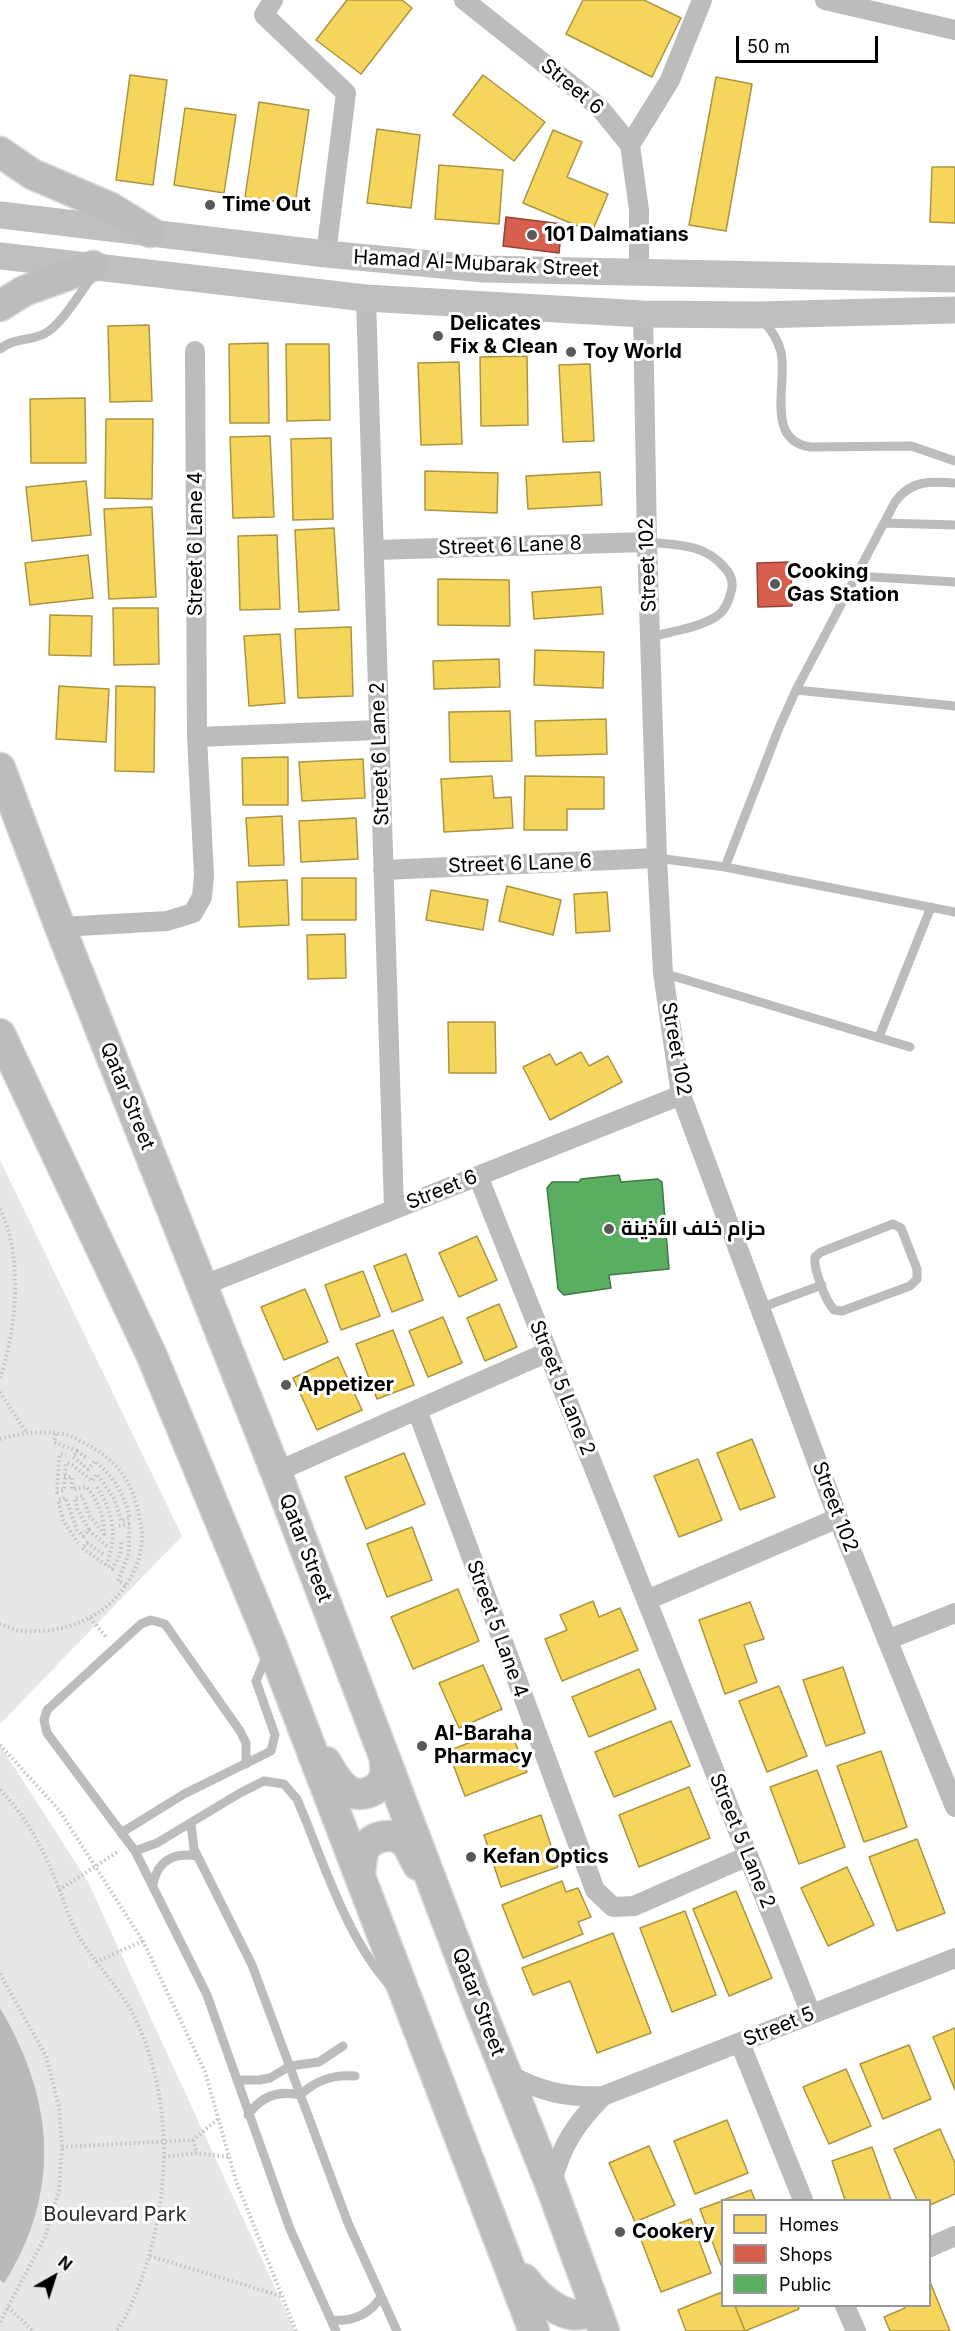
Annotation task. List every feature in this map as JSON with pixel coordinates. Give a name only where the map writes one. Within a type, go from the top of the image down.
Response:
[{"type":"main road","points":[[0,152],[32,174],[101,203],[150,232]]},
{"type":"main road","name":"Hamad Al-Mubarak Street","points":[[0,215],[326,254],[484,269],[955,279]]},
{"type":"main road","name":"Hamad Al-Mubarak Street","points":[[0,256],[366,298],[643,314],[756,315],[951,304]]},
{"type":"main road","points":[[0,306],[31,288],[97,266]]},
{"type":"main road","name":"Qatar Street","points":[[0,768],[60,927],[276,1472],[505,2073],[551,2186],[604,2331]]},
{"type":"main road","points":[[0,1034],[152,1356],[271,1644],[534,2331]]},
{"type":"main road","points":[[304,1730],[340,1783],[351,1792],[365,1794],[377,1789],[385,1777],[386,1760]]},
{"type":"main road","points":[[360,1874],[364,1849],[374,1839],[386,1835],[405,1842],[447,1920]]},
{"type":"main road","points":[[501,2248],[553,2317],[569,2326],[580,2324],[590,2316],[594,2304]]},
{"type":"street","points":[[273,0],[264,15],[346,93],[326,254]]},
{"type":"street","name":"Street 6","points":[[464,0],[599,107],[630,145]]},
{"type":"street","points":[[639,273],[639,210],[630,145],[670,80],[702,0]]},
{"type":"street","points":[[825,0],[955,30]]},
{"type":"street","name":"Street 6 Lane 2","points":[[366,298],[394,1209]]},
{"type":"street","name":"Street 102","points":[[643,314],[647,542],[657,858],[663,973],[681,1095],[838,1518],[955,1807]]},
{"type":"street","name":"Street 6 Lane 4","points":[[60,927],[167,921],[193,913],[202,897],[204,875],[197,737],[195,351]]},
{"type":"street","name":"Street 6 Lane 8","points":[[374,550],[647,542]]},
{"type":"street","points":[[197,737],[379,730]]},
{"type":"street","name":"Street 6 Lane 6","points":[[383,870],[657,858]]},
{"type":"street","name":"Street 6","points":[[202,1286],[681,1095]]},
{"type":"street","name":"Street 5 Lane 2","points":[[478,1176],[811,2014]]},
{"type":"street","points":[[276,1472],[548,1352]]},
{"type":"street","name":"Street 5 Lane 4","points":[[417,1410],[595,1890],[613,1907],[634,1906],[748,1856]]},
{"type":"street","points":[[646,1600],[838,1518]]},
{"type":"street","points":[[887,1640],[955,1613]]},
{"type":"street","name":"Street 5","points":[[505,2073],[528,2086],[552,2094],[578,2098],[603,2096],[955,1958]]},
{"type":"street","points":[[740,2043],[803,2199]]},
{"type":"street","name":"Street 5","points":[[551,2186],[558,2160],[569,2136],[584,2115],[603,2096]]},
{"type":"street","points":[[931,2247],[955,2236]]},
{"type":"street","points":[[845,2307],[856,2331]]},
{"type":"lane","points":[[0,349],[8,343],[36,337],[49,331],[97,266]]},
{"type":"lane","points":[[756,315],[772,332],[781,353],[782,423],[792,439],[811,447],[911,446],[955,461]]},
{"type":"lane","points":[[725,867],[796,690],[899,497],[909,487],[930,481],[955,483]]},
{"type":"lane","points":[[884,523],[955,525]]},
{"type":"lane","points":[[647,542],[687,545],[702,550],[718,560],[731,575],[732,589],[728,603],[719,615],[701,624],[651,636]]},
{"type":"lane","points":[[856,576],[955,582]]},
{"type":"lane","points":[[796,690],[955,706]]},
{"type":"lane","points":[[657,858],[725,867],[955,912]]},
{"type":"lane","points":[[879,1037],[931,907]]},
{"type":"lane","points":[[663,973],[910,1047]]},
{"type":"lane","points":[[889,1225],[898,1225],[902,1228],[917,1269],[917,1279],[914,1283],[838,1311],[831,1307],[822,1285],[814,1261],[817,1254],[889,1225]]},
{"type":"lane","points":[[760,1308],[822,1285]]},
{"type":"lane","points":[[246,1764],[246,1743],[240,1731],[165,1624],[152,1620],[141,1624],[47,1710],[44,1720],[47,1732],[132,1847],[153,1884],[207,1995],[290,2229],[336,2331]]},
{"type":"lane","points":[[122,1833],[184,1794],[271,1751],[275,1735],[256,1681],[271,1644]]},
{"type":"lane","points":[[132,1847],[147,1848],[264,1781],[277,1782],[289,1788],[297,1799],[354,1936],[376,1969],[390,1986],[410,2004]]},
{"type":"lane","points":[[191,1824],[192,1841],[197,1856],[252,1965],[348,2223],[397,2331]]},
{"type":"lane","points":[[153,1884],[155,1874],[167,1859],[176,1855],[197,1856]]},
{"type":"lane","points":[[237,2080],[270,2078],[290,2066],[319,2062],[343,2046]]},
{"type":"lane","points":[[300,2095],[325,2079],[345,2075],[355,2076]]},
{"type":"lane","points":[[248,2115],[261,2100],[270,2095],[290,2092],[300,2095]]},
{"type":"lane","points":[[332,2320],[342,2321],[360,2317],[376,2305],[381,2296]]},
{"type":"path","points":[[0,1209],[6,1222],[15,1271],[9,1353],[0,1379]]},
{"type":"path","points":[[0,1392],[26,1432]]},
{"type":"path","points":[[0,1439],[26,1432],[65,1434],[98,1449],[116,1463],[130,1485],[138,1509],[142,1539],[136,1565],[127,1586],[108,1606],[90,1618],[56,1631],[23,1632],[0,1624]]},
{"type":"path","points":[[56,1434],[54,1442],[77,1451],[88,1459]]},
{"type":"path","points":[[66,1455],[60,1454],[57,1492],[64,1490],[66,1463],[72,1465],[92,1481],[97,1474],[115,1500],[121,1521],[130,1518],[123,1495],[114,1481],[95,1461],[88,1469],[72,1457],[77,1451]]},
{"type":"path","points":[[64,1477],[72,1477],[72,1489],[87,1487],[100,1509],[104,1534],[90,1516],[82,1496],[75,1498],[77,1508],[89,1530],[108,1547]]},
{"type":"path","points":[[97,1487],[110,1512],[113,1540],[106,1565]]},
{"type":"path","points":[[78,1543],[63,1520],[57,1500],[66,1498],[77,1530],[83,1536],[89,1530]]},
{"type":"path","points":[[119,1526],[129,1524],[129,1553],[118,1581],[127,1586]]},
{"type":"path","points":[[113,1540],[130,1540]]},
{"type":"path","points":[[103,1554],[87,1543],[82,1548],[112,1569],[120,1555],[122,1540]]},
{"type":"path","points":[[90,1618],[115,1648]]},
{"type":"path","points":[[0,1745],[59,1810],[143,1941],[205,2072],[236,2181],[296,2331]]},
{"type":"path","points":[[0,1790],[28,1822],[46,1856],[77,1933],[131,2010],[153,2065],[163,2126],[164,2157],[158,2218],[150,2256],[136,2294],[116,2331]]},
{"type":"path","points":[[59,1890],[132,1847]]},
{"type":"path","points":[[96,1962],[143,1941]]},
{"type":"path","points":[[0,1974],[46,2056],[59,2107],[62,2147],[59,2190],[45,2237],[0,2322]]},
{"type":"path","points":[[62,2147],[193,2140],[218,2119]]},
{"type":"path","points":[[193,2140],[196,2153]]},
{"type":"path","points":[[164,2157],[196,2153],[229,2157]]},
{"type":"path","points":[[150,2256],[282,2296]]},
{"type":"path","points":[[8,2307],[33,2331]]},
{"type":"green space","points":[[0,1160],[182,1536],[0,1724]]},
{"type":"green space","name":"Boulevard Park","points":[[0,1745],[88,1882],[295,2331],[0,2331]]},
{"type":"shaded area","points":[[0,2008],[18,2042],[32,2076],[40,2111],[44,2145],[42,2180],[35,2214],[23,2249],[4,2283],[0,2280]]},
{"type":"building: Homes","points":[[347,0],[402,0],[412,8],[361,74],[316,40]]},
{"type":"building: Homes","points":[[583,0],[644,0],[681,18],[652,77],[566,34]]},
{"type":"building: Homes","points":[[130,75],[167,80],[153,185],[116,180]]},
{"type":"building: Homes","points":[[483,75],[545,122],[514,161],[453,115]]},
{"type":"building: Homes","points":[[716,77],[752,84],[726,231],[689,225]]},
{"type":"building: Homes","points":[[259,102],[309,110],[295,204],[245,197]]},
{"type":"building: Homes","points":[[185,108],[236,115],[224,193],[174,185]]},
{"type":"building: Homes","points":[[377,129],[420,135],[411,208],[367,203]]},
{"type":"building: Homes","points":[[553,130],[582,142],[567,177],[608,194],[592,232],[523,203]]},
{"type":"building: Homes","points":[[439,165],[503,170],[499,224],[435,219]]},
{"type":"building: Homes","points":[[932,167],[955,167],[955,223],[930,222]]},
{"type":"building: Homes","points":[[149,325],[152,401],[110,402],[108,326]]},
{"type":"building: Homes","points":[[268,343],[269,423],[230,423],[229,344]]},
{"type":"building: Homes","points":[[286,344],[329,344],[330,420],[287,421]]},
{"type":"building: Homes","points":[[527,356],[528,425],[481,426],[480,357]]},
{"type":"building: Homes","points":[[459,362],[462,444],[421,445],[418,363]]},
{"type":"building: Homes","points":[[590,364],[594,441],[563,442],[559,365]]},
{"type":"building: Homes","points":[[85,398],[86,463],[31,463],[30,399]]},
{"type":"building: Homes","points":[[106,419],[153,419],[152,499],[105,498]]},
{"type":"building: Homes","points":[[270,436],[274,517],[233,518],[230,437]]},
{"type":"building: Homes","points":[[331,438],[333,519],[293,520],[291,439]]},
{"type":"building: Homes","points":[[425,471],[498,473],[497,513],[425,510]]},
{"type":"building: Homes","points":[[600,472],[602,505],[528,509],[526,476]]},
{"type":"building: Homes","points":[[86,481],[91,535],[32,541],[26,487]]},
{"type":"building: Homes","points":[[152,507],[156,597],[109,599],[104,509]]},
{"type":"building: Homes","points":[[334,528],[339,610],[299,612],[295,530]]},
{"type":"building: Homes","points":[[277,535],[280,609],[240,610],[238,536]]},
{"type":"building: Homes","points":[[88,555],[93,598],[30,605],[25,563]]},
{"type":"building: Homes","points":[[438,579],[509,580],[510,626],[438,625]]},
{"type":"building: Homes","points":[[601,587],[603,614],[534,619],[532,592]]},
{"type":"building: Homes","points":[[113,608],[158,608],[159,664],[114,665]]},
{"type":"building: Homes","points":[[50,615],[92,616],[91,656],[49,655]]},
{"type":"building: Homes","points":[[351,627],[353,696],[298,698],[295,629]]},
{"type":"building: Homes","points":[[280,634],[285,703],[249,706],[244,636]]},
{"type":"building: Homes","points":[[535,650],[604,652],[603,688],[534,685]]},
{"type":"building: Homes","points":[[499,659],[500,687],[434,689],[433,661]]},
{"type":"building: Homes","points":[[59,686],[109,689],[106,742],[56,739]]},
{"type":"building: Homes","points":[[116,686],[155,687],[154,772],[115,771]]},
{"type":"building: Homes","points":[[510,711],[512,761],[450,762],[449,712]]},
{"type":"building: Homes","points":[[606,719],[607,754],[536,756],[535,721]]},
{"type":"building: Homes","points":[[288,757],[288,805],[243,805],[242,758]]},
{"type":"building: Homes","points":[[363,759],[365,798],[302,801],[299,762]]},
{"type":"building: Homes","points":[[492,776],[494,798],[511,797],[513,828],[444,832],[441,779]]},
{"type":"building: Homes","points":[[525,776],[604,777],[604,809],[567,809],[567,830],[524,830]]},
{"type":"building: Homes","points":[[282,816],[284,865],[249,866],[246,818]]},
{"type":"building: Homes","points":[[356,818],[358,859],[301,862],[299,821]]},
{"type":"building: Homes","points":[[302,878],[356,878],[356,920],[302,920]]},
{"type":"building: Homes","points":[[287,880],[289,925],[239,927],[237,882]]},
{"type":"building: Homes","points":[[507,886],[561,900],[553,935],[499,921]]},
{"type":"building: Homes","points":[[431,890],[488,900],[483,930],[426,920]]},
{"type":"building: Homes","points":[[607,892],[610,931],[576,933],[574,894]]},
{"type":"building: Homes","points":[[345,934],[346,978],[308,979],[307,935]]},
{"type":"building: Homes","points":[[448,1022],[495,1022],[496,1073],[449,1073]]},
{"type":"building: Homes","points":[[581,1052],[589,1066],[608,1056],[622,1082],[550,1120],[523,1067],[550,1054],[556,1065]]},
{"type":"building: Homes","points":[[477,1236],[497,1280],[459,1297],[439,1253]]},
{"type":"building: Homes","points":[[406,1254],[423,1300],[392,1312],[374,1266]]},
{"type":"building: Homes","points":[[363,1271],[380,1316],[341,1330],[325,1285]]},
{"type":"building: Homes","points":[[305,1289],[328,1342],[284,1360],[261,1307]]},
{"type":"building: Homes","points":[[499,1304],[517,1347],[485,1361],[467,1318]]},
{"type":"building: Homes","points":[[443,1317],[462,1363],[428,1377],[409,1331]]},
{"type":"building: Homes","points":[[393,1330],[414,1385],[377,1399],[356,1344]]},
{"type":"building: Homes","points":[[338,1357],[362,1410],[317,1430],[293,1378]]},
{"type":"building: Homes","points":[[752,1439],[775,1497],[740,1510],[717,1453]]},
{"type":"building: Homes","points":[[404,1453],[425,1504],[366,1529],[345,1477]]},
{"type":"building: Homes","points":[[698,1459],[722,1520],[679,1537],[654,1476]]},
{"type":"building: Homes","points":[[412,1527],[432,1580],[387,1597],[367,1544]]},
{"type":"building: Homes","points":[[458,1589],[479,1641],[413,1669],[391,1617]]},
{"type":"building: Homes","points":[[593,1601],[599,1617],[620,1608],[638,1650],[562,1681],[545,1639],[567,1630],[560,1615]]},
{"type":"building: Homes","points":[[750,1602],[764,1639],[744,1645],[757,1682],[725,1694],[699,1620]]},
{"type":"building: Homes","points":[[483,1665],[502,1709],[459,1728],[439,1683]]},
{"type":"building: Homes","points":[[843,1667],[865,1733],[826,1746],[803,1680]]},
{"type":"building: Homes","points":[[639,1669],[656,1709],[589,1737],[572,1697]]},
{"type":"building: Homes","points":[[779,1686],[807,1756],[767,1772],[739,1701]]},
{"type":"building: Homes","points":[[671,1721],[690,1766],[614,1797],[595,1752]]},
{"type":"building: Homes","points":[[509,1727],[527,1772],[465,1796],[448,1751]]},
{"type":"building: Homes","points":[[881,1751],[907,1827],[864,1842],[837,1766]]},
{"type":"building: Homes","points":[[817,1770],[845,1847],[799,1864],[770,1787]]},
{"type":"building: Homes","points":[[689,1787],[710,1838],[639,1867],[619,1815]]},
{"type":"building: Homes","points":[[541,1815],[558,1867],[501,1887],[484,1835]]},
{"type":"building: Homes","points":[[917,1839],[945,1913],[897,1931],[869,1857]]},
{"type":"building: Homes","points":[[847,1867],[874,1925],[828,1946],[801,1888]]},
{"type":"building: Homes","points":[[562,1881],[566,1892],[578,1888],[591,1917],[578,1922],[583,1934],[523,1958],[502,1905]]},
{"type":"building: Homes","points":[[736,1891],[772,1978],[729,1996],[693,1909]]},
{"type":"building: Homes","points":[[685,1911],[716,1995],[672,2012],[640,1928]]},
{"type":"building: Homes","points":[[613,1933],[651,2033],[597,2053],[570,1981],[533,1995],[522,1968]]},
{"type":"building: Homes","points":[[955,2028],[955,2090],[933,2037]]},
{"type":"building: Homes","points":[[909,2045],[931,2099],[883,2119],[860,2064]]},
{"type":"building: Homes","points":[[846,2069],[871,2126],[829,2144],[803,2087]]},
{"type":"building: Homes","points":[[727,2120],[748,2173],[695,2194],[674,2141]]},
{"type":"building: Homes","points":[[940,2129],[955,2163],[955,2194],[931,2205],[931,2199],[917,2199],[894,2149]]},
{"type":"building: Homes","points":[[649,2146],[675,2205],[635,2222],[609,2163]]},
{"type":"building: Homes","points":[[872,2147],[891,2199],[845,2199],[832,2161]]},
{"type":"building: Homes","points":[[751,2190],[755,2199],[726,2199]]},
{"type":"building: Homes","points":[[721,2201],[721,2265],[700,2209]]},
{"type":"building: Homes","points":[[691,2219],[711,2273],[661,2292],[640,2237]]},
{"type":"building: Homes","points":[[931,2284],[950,2331],[890,2331],[884,2317],[905,2308],[931,2307]]},
{"type":"building: Homes","points":[[721,2292],[721,2307],[735,2307],[745,2331],[686,2331],[678,2310]]},
{"type":"building: Homes","points":[[735,2307],[798,2307],[799,2309],[745,2331]]},
{"type":"building: Shops","name":"101 Dalmatians","points":[[506,217],[562,224],[559,253],[503,246]]},
{"type":"building: Shops","name":"Cooking Gas Station","points":[[791,562],[792,606],[758,607],[757,563]]},
{"type":"building: Public","name":"حزام خلف الأذينة","points":[[619,1175],[621,1182],[658,1179],[662,1182],[669,1269],[609,1275],[611,1288],[564,1295],[558,1289],[547,1188],[552,1182],[579,1182],[581,1179]]},
{"type":"place","name":"Time Out","points":[[210,205]]},
{"type":"place","name":"101 Dalmatians","points":[[532,235]]},
{"type":"place","name":"Delicates Fix & Clean","points":[[438,336]]},
{"type":"place","name":"Toy World","points":[[571,352]]},
{"type":"place","name":"Cooking Gas Station","points":[[775,584]]},
{"type":"place","name":"حزام خلف الأذينة","points":[[609,1229]]},
{"type":"place","name":"Appetizer","points":[[286,1385]]},
{"type":"place","name":"Al-Baraha Pharmacy","points":[[422,1746]]},
{"type":"place","name":"Kefan Optics","points":[[471,1857]]},
{"type":"place","name":"Cookery","points":[[620,2232]]}]
